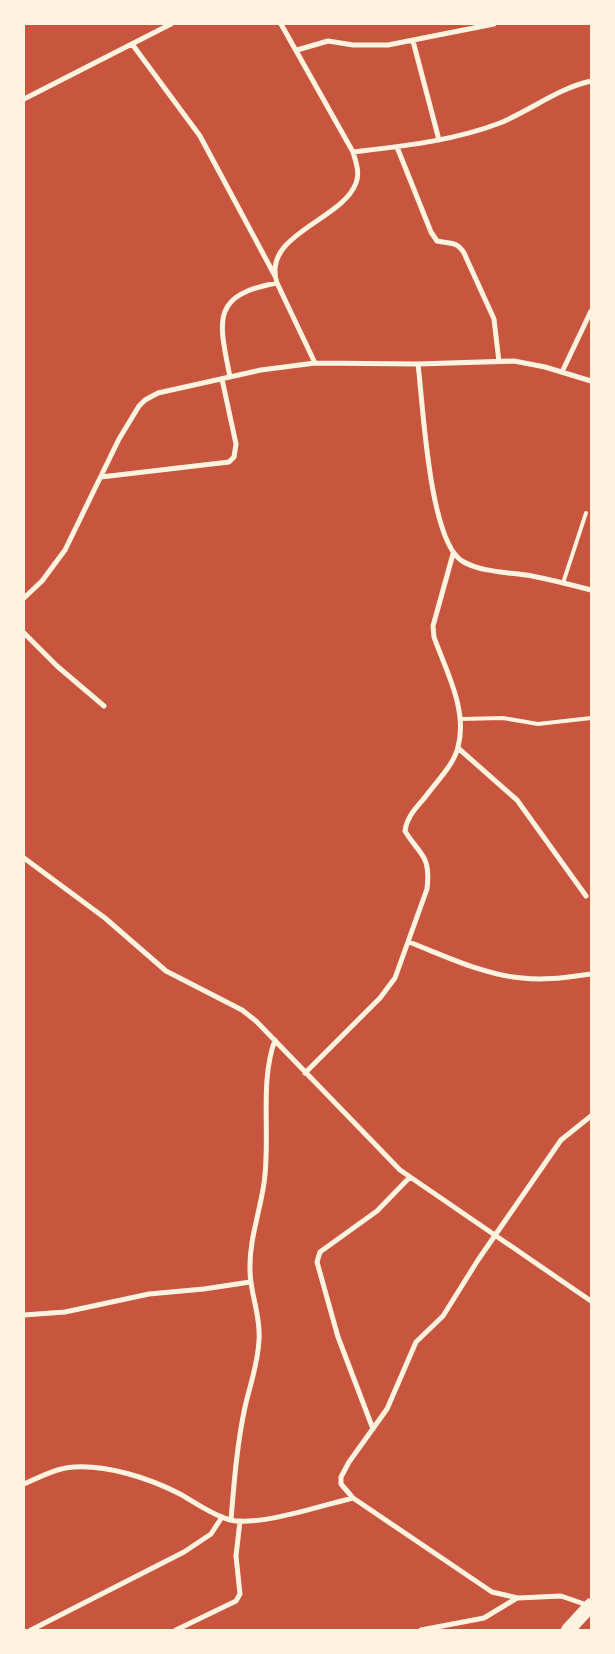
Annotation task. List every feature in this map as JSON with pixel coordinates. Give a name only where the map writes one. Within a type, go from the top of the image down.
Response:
[{"type":"highway","points":[[568,1630],[591,1606]]},
{"type":"street","points":[[24,99],[171,24]]},
{"type":"street","points":[[275,276],[279,254],[287,243],[335,208],[351,191],[356,182],[358,170],[353,152],[281,24]]},
{"type":"street","points":[[297,50],[320,41],[366,46],[413,41],[494,24]]},
{"type":"street","points":[[413,41],[439,140]]},
{"type":"street","points":[[132,44],[200,136],[275,276],[315,364]]},
{"type":"street","points":[[353,152],[439,140],[501,122],[576,85],[591,81]]},
{"type":"street","points":[[397,147],[431,232],[437,241],[452,242],[460,246],[464,253],[494,319],[499,362]]},
{"type":"street","points":[[230,377],[222,330],[223,315],[236,296],[277,283]]},
{"type":"street","points":[[562,372],[591,311]]},
{"type":"street","points":[[24,598],[42,580],[65,550],[119,440],[145,400],[158,393],[261,370],[315,364],[527,363],[591,381]]},
{"type":"street","points":[[418,364],[434,501],[447,543],[453,554],[475,567],[591,590]]},
{"type":"street","points":[[101,477],[229,462],[234,457],[236,444],[222,379]]},
{"type":"street","points":[[305,1073],[380,998],[395,978],[428,888],[429,874],[422,851],[405,831],[406,823],[452,761],[458,748],[461,719],[457,701],[434,636],[433,626],[453,554]]},
{"type":"street","points":[[24,633],[57,666],[104,706]]},
{"type":"street","points":[[458,748],[517,800],[586,896]]},
{"type":"street","points":[[24,858],[105,918],[166,971],[242,1010],[256,1021],[384,1156],[410,1177],[591,1301]]},
{"type":"street","points":[[409,942],[475,967],[521,978],[556,980],[591,974]]},
{"type":"street","points":[[231,1520],[240,1433],[258,1356],[259,1316],[250,1282],[251,1247],[264,1184],[268,1146],[268,1058],[274,1040]]},
{"type":"street","points":[[591,1116],[561,1140],[443,1316],[416,1342],[387,1409],[349,1462],[341,1477],[341,1484],[353,1498],[488,1590],[503,1596],[518,1598],[561,1596],[591,1606]]},
{"type":"street","points":[[373,1429],[338,1337],[317,1262],[320,1252],[377,1211],[410,1177]]},
{"type":"street","points":[[24,1315],[65,1312],[149,1294],[204,1289],[250,1282]]},
{"type":"street","points":[[24,1484],[56,1470],[73,1467],[91,1467],[142,1478],[160,1485],[222,1517],[240,1521],[269,1518],[353,1498]]},
{"type":"street","points":[[30,1630],[184,1552],[211,1534],[222,1517]]},
{"type":"street","points":[[176,1630],[236,1601],[240,1594],[236,1556],[240,1521]]},
{"type":"street","points":[[420,1630],[484,1618],[518,1598]]},
{"type":"lane","points":[[563,583],[586,513]]},
{"type":"lane","points":[[461,719],[503,718],[538,724],[591,718]]}]
